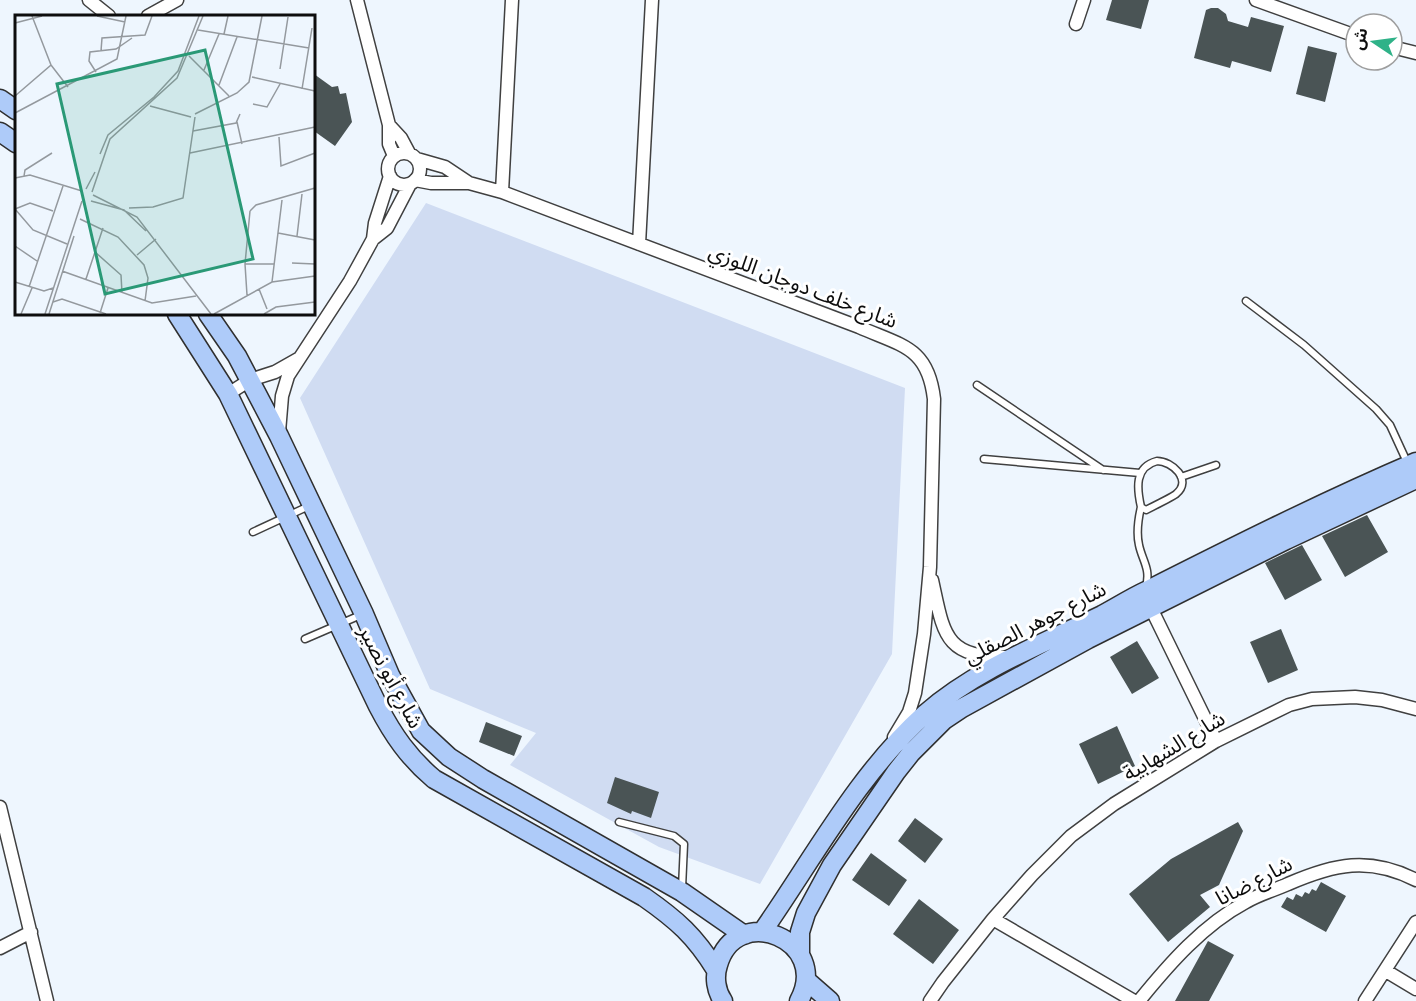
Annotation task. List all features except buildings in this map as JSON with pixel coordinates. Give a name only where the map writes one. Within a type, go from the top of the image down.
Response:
[{"type":"main road","points":[[0,132],[15,142]]},
{"type":"main road","name":"شارع أبو نصير","points":[[178,315],[228,393],[338,625],[389,727],[401,746],[434,778],[662,909],[692,935],[716,970]]},
{"type":"main road","name":"شارع أبو نصير","points":[[209,315],[250,380],[364,614],[390,675],[411,715],[432,743],[483,779],[753,933],[777,934],[790,942],[800,954]]},
{"type":"main road","name":"شارع جوهر الصقلي","points":[[716,970],[719,959],[734,940],[753,933],[880,761],[914,724],[936,705],[973,680],[1016,656],[1105,613],[1147,600],[1286,540],[1413,469]]},
{"type":"main road","name":"شارع جوهر الصقلي","points":[[806,980],[805,966],[800,954],[801,932],[806,914],[832,865],[896,771],[920,742],[962,708],[1088,639],[1147,600]]},
{"type":"main road","points":[[716,970],[716,984],[721,999]]},
{"type":"main road","points":[[799,1001],[806,980],[830,1001]]},
{"type":"street","points":[[89,0],[109,15]]},
{"type":"street","points":[[150,15],[177,0]]},
{"type":"street","points":[[357,0],[389,125],[389,144],[393,156]]},
{"type":"street","points":[[502,192],[512,0]]},
{"type":"street","points":[[639,244],[652,0]]},
{"type":"street","points":[[1076,24],[1084,0]]},
{"type":"street","points":[[1256,0],[1344,32]]},
{"type":"street","points":[[279,436],[284,389],[288,376],[350,281],[373,240],[387,228],[420,170],[401,138],[389,125]]},
{"type":"street","points":[[373,240],[375,223],[390,176],[388,166],[393,156],[404,152],[413,156]]},
{"type":"street","name":"شارع خلف دوجان اللوزي","points":[[413,156],[445,167],[469,183]]},
{"type":"street","points":[[390,176],[399,184],[413,182]]},
{"type":"street","name":"شارع خلف دوجان اللوزي","points":[[413,182],[469,183],[502,192],[860,327],[906,348],[926,365],[932,380],[934,399],[930,567],[924,634],[915,693],[909,712],[880,761]]},
{"type":"street","points":[[228,393],[250,380],[275,372],[300,358]]},
{"type":"street","name":"شارع خلف دوجان اللوزي","points":[[930,567],[941,623],[954,643],[966,651],[985,657],[1016,656]]},
{"type":"street","points":[[1147,600],[1216,741]]},
{"type":"street","name":"شارع الشهابية","points":[[930,1001],[993,919],[1032,874],[1071,836],[1114,804],[1216,741],[1288,705],[1312,699],[1382,700],[1416,709]]},
{"type":"street","points":[[0,807],[47,1001]]},
{"type":"street","name":"شارع ضانا","points":[[1139,1001],[1166,968],[1192,943],[1220,918],[1247,901],[1318,871],[1352,864],[1391,870],[1416,880]]},
{"type":"street","points":[[993,919],[1134,1001]]},
{"type":"street","points":[[1365,1001],[1416,922]]},
{"type":"street","points":[[0,948],[31,932]]},
{"type":"street","points":[[1386,971],[1416,989]]},
{"type":"lane","points":[[1246,301],[1304,345],[1376,409],[1390,425],[1413,469]]},
{"type":"lane","points":[[977,385],[1104,470]]},
{"type":"lane","points":[[984,459],[1140,473]]},
{"type":"lane","points":[[1141,507],[1149,510],[1176,495],[1181,477],[1176,468],[1162,461],[1151,462],[1140,473],[1138,487],[1141,507],[1137,537],[1148,573],[1147,600]]},
{"type":"lane","points":[[1181,477],[1216,465]]},
{"type":"lane","points":[[253,532],[312,505]]},
{"type":"lane","points":[[305,639],[326,628],[364,614]]},
{"type":"lane","points":[[619,822],[674,836],[684,844],[682,892]]},
{"type":"shaded area","points":[[426,203],[905,388],[892,654],[760,884],[659,847],[510,765],[536,733],[430,689],[300,398]]}]
